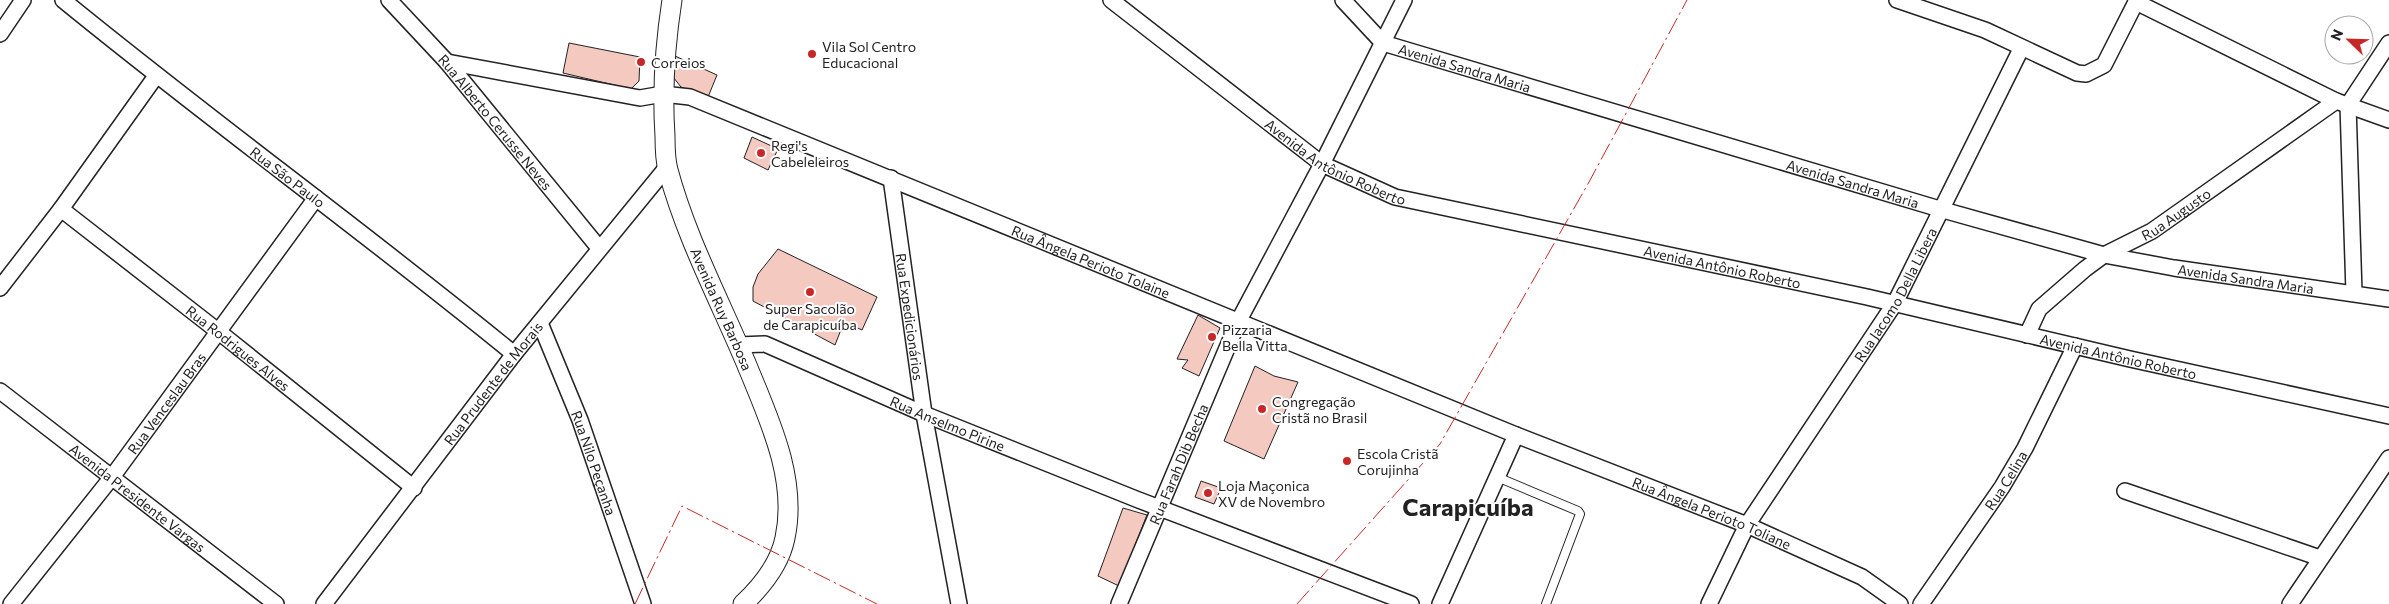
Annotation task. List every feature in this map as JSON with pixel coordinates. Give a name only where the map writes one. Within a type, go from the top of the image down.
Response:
[{"type":"street","points":[[0,34],[23,0]]},
{"type":"street","name":"Rua São Paulo","points":[[63,0],[156,76],[316,198],[514,354]]},
{"type":"street","name":"Rua Alberto Cerusse Neves","points":[[389,0],[447,62],[599,248]]},
{"type":"street","name":"Avenida Ruy Barbosa","points":[[672,0],[663,94],[667,167],[677,202],[690,236],[738,345],[780,452],[787,482],[788,514],[785,539],[771,572],[743,604]]},
{"type":"street","name":"Avenida Antônio Roberto","points":[[1111,0],[1322,164],[1373,188],[1420,204],[1895,303],[2027,336],[2389,416]]},
{"type":"street","name":"Avenida Sandra Maria","points":[[1342,0],[1383,43],[1943,210],[2104,255],[2174,268],[2389,299]]},
{"type":"street","name":"Rua Farah Dib Becha","points":[[1119,604],[1238,322],[1322,164],[1404,0]]},
{"type":"street","points":[[1897,0],[1924,4],[2077,73],[2091,72],[2104,65],[2137,1],[2342,103],[2389,120]]},
{"type":"street","name":"Rua Augusto","points":[[2027,336],[2040,309],[2104,255],[2152,231],[2342,103],[2389,43]]},
{"type":"street","name":"Rua Jacomo Della Libera","points":[[1709,604],[1746,524],[1895,303],[1943,210],[1983,123],[2021,49]]},
{"type":"street","name":"Rua Ângela Perioto Tolaine","points":[[447,62],[640,98],[663,94],[690,96],[1238,322],[1313,350],[1516,435]]},
{"type":"street","points":[[0,288],[61,209],[156,76]]},
{"type":"street","points":[[2342,103],[2354,293]]},
{"type":"street","name":"Rua Prudente de Morais","points":[[324,604],[514,354],[667,167]]},
{"type":"street","name":"Rua Expedicionários","points":[[891,178],[924,414],[959,604]]},
{"type":"street","name":"Rua Venceslau Bras","points":[[11,604],[112,477],[316,198]]},
{"type":"street","name":"Rua Rodrigues Alves","points":[[61,209],[414,488]]},
{"type":"street","name":"Rua Nilo Peçanha","points":[[540,323],[580,420],[643,604]]},
{"type":"street","name":"Rua Anselmo Pirine","points":[[738,345],[765,344],[924,414],[1409,604]]},
{"type":"street","name":"Rua Celina","points":[[1921,604],[2011,472],[2025,448],[2075,346]]},
{"type":"street","name":"Avenida Presidente Vargas","points":[[0,391],[276,604]]},
{"type":"street","points":[[1440,604],[1516,435]]},
{"type":"street","name":"Rua Ângela Perioto Toliane","points":[[1516,435],[1746,524],[1862,577],[1899,604]]},
{"type":"street","points":[[2290,604],[2389,458]]},
{"type":"street","points":[[2125,492],[2320,558]]},
{"type":"lane","points":[[1497,477],[1580,514],[1546,604]]},
{"type":"building","points":[[569,43],[640,57],[639,81],[631,89],[563,73]]},
{"type":"building","points":[[675,56],[717,75],[708,97],[681,87],[673,77]]},
{"type":"building","name":"Regi's Cabeleleiros","points":[[752,137],[778,149],[768,170],[744,158]]},
{"type":"building","name":"Super Sacolão de Carapicuíba","points":[[778,249],[877,297],[862,330],[844,322],[835,345],[753,301],[753,287],[758,274]]},
{"type":"building","points":[[1198,315],[1220,328],[1199,376],[1182,368],[1188,360],[1177,359]]},
{"type":"building","name":"Congregação Cristã no Brasil","points":[[1255,366],[1274,376],[1298,382],[1264,459],[1224,441]]},
{"type":"building","name":"Loja Maçonica XV de Novembro","points":[[1201,481],[1221,488],[1214,504],[1195,497]]},
{"type":"building","points":[[1123,508],[1147,515],[1119,586],[1098,576]]},
{"type":"power","points":[[1297,604],[1440,444],[1589,182],[1687,0]]},
{"type":"power","points":[[635,604],[682,506],[877,604]]},
{"type":"place","name":"Vila Sol Centro Educacional","points":[[812,54]]},
{"type":"place","name":"Correios","points":[[641,62]]},
{"type":"place","name":"Regi's Cabeleleiros","points":[[761,153]]},
{"type":"place","name":"Super Sacolão de Carapicuíba","points":[[810,292]]},
{"type":"place","name":"Pizzaria Bella Vitta","points":[[1212,337]]},
{"type":"place","name":"Congregação Cristã no Brasil","points":[[1262,409]]},
{"type":"place","name":"Escola Cristã Corujinha","points":[[1347,461]]},
{"type":"place","name":"Loja Maçonica XV de Novembro","points":[[1208,493]]},
{"type":"district","name":"Carapicuíba","points":[[1468,506]]}]
